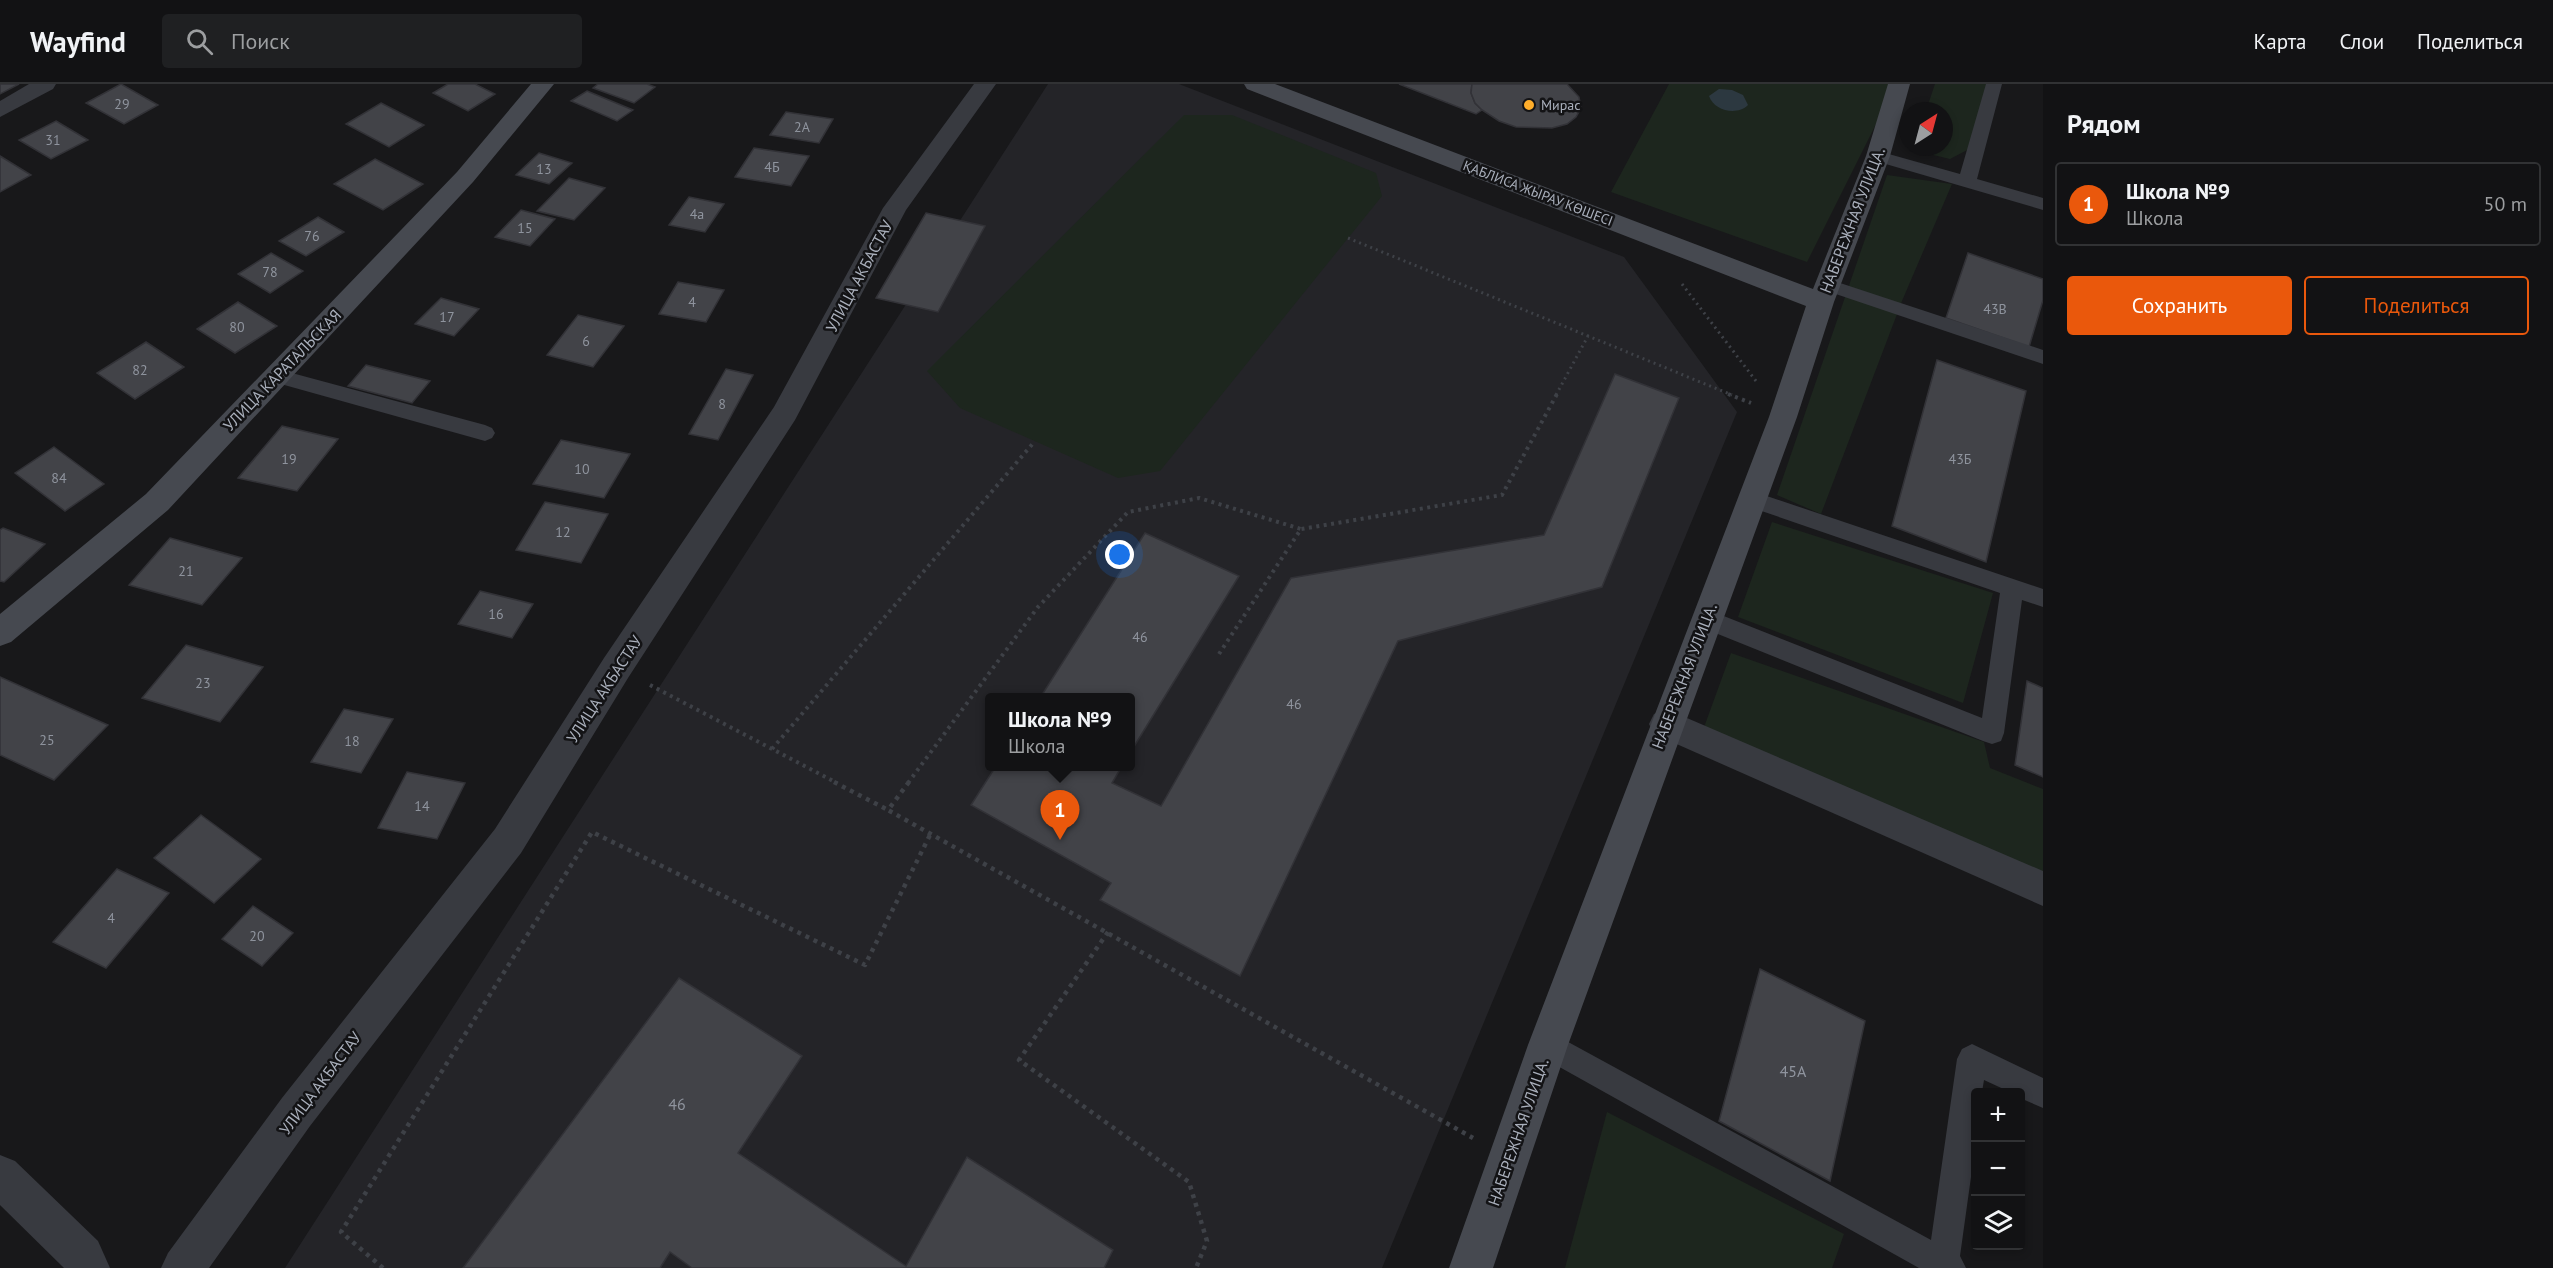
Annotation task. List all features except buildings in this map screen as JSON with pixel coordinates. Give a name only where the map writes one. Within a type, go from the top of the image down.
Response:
[{"type":"street","points":[[0,110],[45,84]]},
{"type":"street","name":"УЛИЦА КАРАТАЛЬСКАЯ","points":[[0,633],[157,502],[465,177],[543,84]]},
{"type":"street","name":"УЛИЦА АКБАСТАУ","points":[[183,1268],[296,1112],[508,841],[616,668],[785,413],[896,208],[985,84]]},
{"type":"street","name":"ҚАБЛИСА ЖЫРАУ КӨШЕСІ","points":[[1254,84],[1644,234],[1824,294]]},
{"type":"street","name":"НАБЕРЕЖНАЯ УЛИЦА.","points":[[1471,1268],[1548,1045],[1666,724],[1783,417],[1824,294],[1878,156],[1899,84]]},
{"type":"street","points":[[1666,724],[2043,889]]},
{"type":"street","points":[[0,1176],[83,1257],[88,1268]]},
{"type":"lane","points":[[1967,182],[1994,84]]},
{"type":"lane","points":[[1878,156],[2043,204]]},
{"type":"lane","points":[[1824,294],[2043,357]]},
{"type":"lane","points":[[277,376],[485,433]]},
{"type":"lane","points":[[1752,499],[2043,598]]},
{"type":"lane","points":[[1706,619],[1992,733],[2012,588]]},
{"type":"lane","points":[[1548,1045],[1946,1266],[1972,1059],[2043,1093]]},
{"type":"path","points":[[1644,234],[1783,417]]},
{"type":"path","points":[[1348,238],[1783,417]]},
{"type":"path","points":[[888,810],[1038,607],[1128,512],[1199,498],[1301,529],[1502,495],[1587,336]]},
{"type":"path","points":[[772,748],[1035,441]]},
{"type":"path","points":[[1219,654],[1301,529]]},
{"type":"path","points":[[616,668],[931,833],[1509,1158]]},
{"type":"path","points":[[383,1268],[340,1232],[592,832],[865,965],[931,833]]},
{"type":"path","points":[[1108,932],[1018,1060],[1189,1182],[1207,1241],[1196,1268]]},
{"type":"shaded area","points":[[1048,84],[1179,84],[1624,257],[1737,412],[1382,1268],[285,1268]]},
{"type":"shaded area","points":[[1669,84],[1896,84],[1807,262],[1611,192]]},
{"type":"shaded area","points":[[1935,84],[1988,84],[1969,149],[1950,159],[1938,156],[1953,156],[1953,102],[1929,102]]},
{"type":"shaded area","points":[[1719,89],[1732,90],[1743,95],[1748,105],[1732,111],[1721,108],[1709,96]]},
{"type":"shaded area","points":[[1184,115],[1232,115],[1376,173],[1382,196],[1160,471],[1118,478],[960,408],[927,371]]},
{"type":"shaded area","points":[[1887,175],[1952,184],[1902,301],[1821,514],[1777,495]]},
{"type":"shaded area","points":[[1772,522],[1993,593],[1963,703],[1738,617]]},
{"type":"shaded area","points":[[1731,653],[1984,742],[1990,768],[2043,789],[2043,877],[1703,730]]},
{"type":"shaded area","points":[[1607,1112],[1844,1234],[1832,1268],[1565,1268]]},
{"type":"place","name":"Мирас","points":[[1529,105]]},
{"type":"place","name":"Школа №9","points":[[1060,840]]}]
